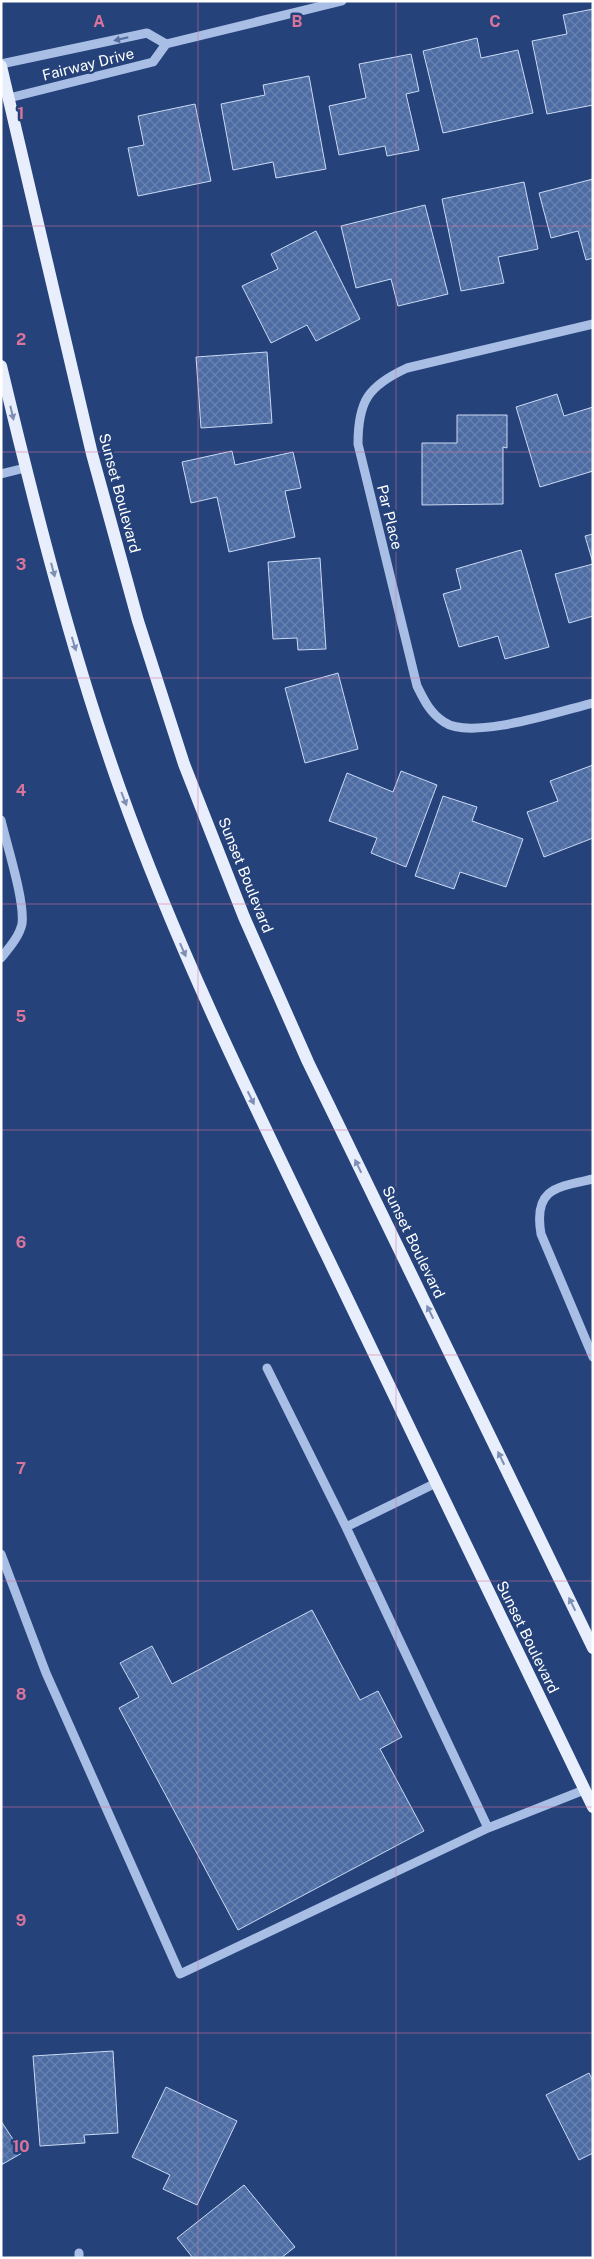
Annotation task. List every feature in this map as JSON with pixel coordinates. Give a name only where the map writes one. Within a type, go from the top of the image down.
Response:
[{"type":"main road","name":"Sunset Boulevard","points":[[1,65],[5,99],[92,454],[138,621],[184,764],[244,917],[308,1062],[593,1648]]},
{"type":"main road","name":"Sunset Boulevard","points":[[1,366],[25,468],[73,641],[120,789],[180,942],[245,1086],[593,1808]]},
{"type":"street","points":[[166,44],[342,1]]},
{"type":"street","name":"Fairway Drive","points":[[1,65],[147,32],[166,44],[153,62],[5,99]]},
{"type":"street","name":"Par Place","points":[[593,324],[407,368],[384,379],[366,398],[358,421],[360,454],[417,686],[427,707],[445,723],[467,729],[491,728],[593,703]]},
{"type":"street","points":[[1,474],[25,468]]},
{"type":"street","points":[[1,820],[23,910],[21,927],[13,945],[1,958]]},
{"type":"street","points":[[593,1179],[556,1188],[545,1197],[540,1210],[539,1222],[541,1234],[593,1357]]},
{"type":"street","points":[[267,1368],[346,1527],[488,1828]]},
{"type":"street","points":[[346,1527],[436,1483]]},
{"type":"street","points":[[1,1554],[46,1673],[180,1974],[488,1828],[584,1790]]},
{"type":"building","points":[[593,9],[593,105],[547,114],[532,41],[567,34],[563,15]]},
{"type":"building","points":[[477,38],[481,58],[518,50],[533,113],[443,133],[423,51]]},
{"type":"building","points":[[411,54],[419,91],[406,94],[419,150],[387,156],[385,146],[339,155],[329,106],[366,98],[359,64]]},
{"type":"building","points":[[309,76],[326,169],[276,178],[273,162],[233,170],[221,104],[265,95],[263,85]]},
{"type":"building","points":[[195,104],[211,181],[138,196],[128,148],[144,145],[138,116]]},
{"type":"building","points":[[593,179],[593,258],[586,260],[578,231],[551,238],[539,193]]},
{"type":"building","points":[[524,182],[538,249],[498,257],[504,283],[461,291],[442,199]]},
{"type":"building","points":[[425,205],[448,294],[398,306],[391,279],[356,288],[341,226]]},
{"type":"building","points":[[316,231],[360,319],[316,341],[307,325],[271,343],[242,286],[278,269],[271,254]]},
{"type":"building","points":[[267,352],[272,423],[201,428],[196,357]]},
{"type":"building","points":[[557,394],[564,416],[593,407],[593,471],[540,487],[516,407]]},
{"type":"building","points":[[457,415],[507,415],[507,448],[503,447],[503,504],[422,505],[422,443],[457,443]]},
{"type":"building","points":[[232,451],[235,465],[293,452],[301,488],[285,491],[295,537],[229,552],[217,497],[191,503],[182,462]]},
{"type":"building","points":[[593,534],[593,563],[585,536]]},
{"type":"building","points":[[521,550],[549,647],[505,659],[498,636],[459,647],[443,594],[461,589],[456,569]]},
{"type":"building","points":[[320,558],[326,649],[298,650],[297,638],[273,639],[268,562]]},
{"type":"building","points":[[593,564],[593,616],[569,623],[555,574]]},
{"type":"building","points":[[338,673],[358,749],[305,763],[285,688]]},
{"type":"building","points":[[593,765],[593,838],[544,857],[527,812],[558,801],[550,781]]},
{"type":"building","points":[[401,771],[437,785],[406,867],[371,853],[377,838],[329,821],[347,773],[393,792]]},
{"type":"building","points":[[443,796],[477,807],[472,821],[523,839],[506,887],[460,872],[454,889],[415,876]]},
{"type":"building","points":[[312,1610],[360,1700],[378,1691],[402,1737],[380,1749],[424,1831],[238,1930],[119,1708],[139,1697],[120,1663],[152,1646],[172,1684]]},
{"type":"building","points":[[113,2051],[118,2133],[84,2135],[85,2143],[40,2146],[33,2056]]},
{"type":"building","points":[[589,2073],[593,2081],[593,2153],[579,2160],[546,2095]]},
{"type":"building","points":[[166,2087],[237,2121],[197,2205],[163,2189],[170,2175],[132,2157]]},
{"type":"building","points":[[1,2121],[22,2153],[1,2165]]},
{"type":"building","points":[[244,2185],[295,2247],[281,2258],[193,2258],[177,2238]]}]
